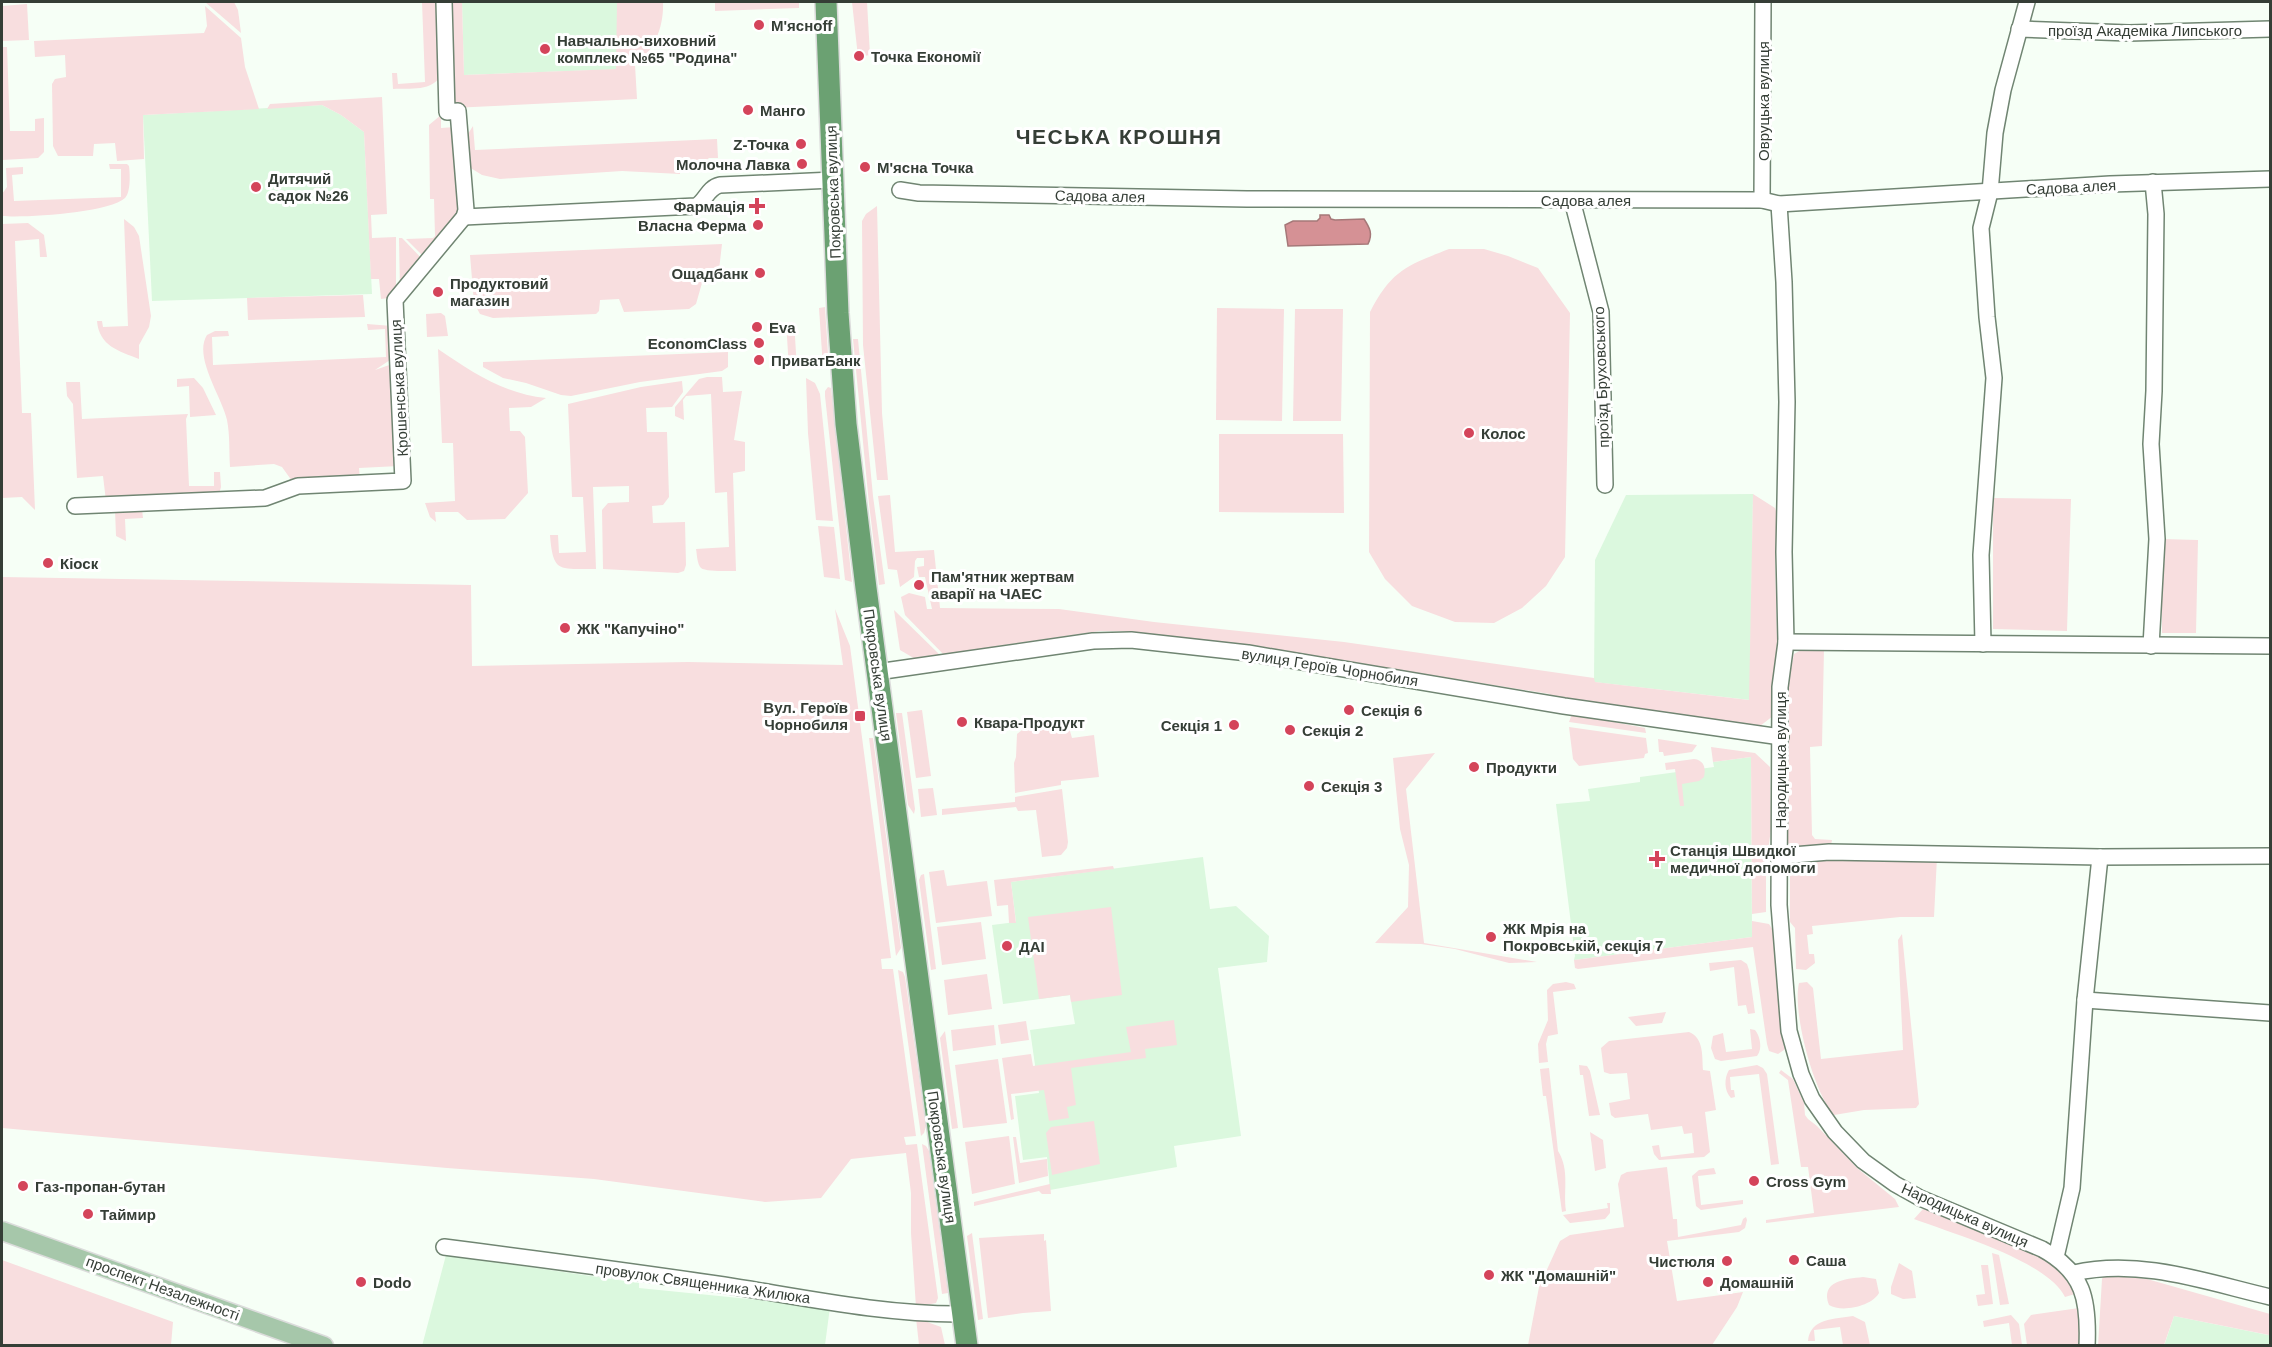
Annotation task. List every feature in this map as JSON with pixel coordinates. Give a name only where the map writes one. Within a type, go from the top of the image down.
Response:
[{"type":"highway","name":"Покровська вулиця","points":[[826,2],[838,313],[846,424],[967,1346]]},
{"type":"main road","name":"проспект Незалежності","points":[[2,1231],[324,1346]]},
{"type":"street","points":[[444,2],[447,112],[458,111],[466,210],[464,217],[696,206],[701,203],[711,188],[720,185],[833,180]]},
{"type":"street","name":"Овруцька вулиця","points":[[1762,200],[1763,2]]},
{"type":"street","points":[[1983,644],[1981,555],[1994,369],[1988,327],[1981,228],[1990,192],[1997,122],[2003,90],[2027,2]]},
{"type":"street","name":"проїзд Академіка Липського","points":[[2019,29],[2129,33],[2271,29]]},
{"type":"street","name":"Садова алея","points":[[900,190],[1247,200],[1762,200],[1779,204],[2153,183],[2271,179]]},
{"type":"street","points":[[2151,646],[2157,539],[2151,444],[2154,391],[2156,214],[2153,183]]},
{"type":"street","name":"проїзд Бруховського","points":[[1572,200],[1601,312],[1605,485]]},
{"type":"street","name":"Народицька вулиця","points":[[1779,204],[1784,282],[1787,402],[1784,552],[1786,642],[1780,687],[1779,905],[1789,1031],[1806,1086],[1824,1116],[1849,1147],[1895,1184],[1920,1198],[2056,1257],[2074,1274]]},
{"type":"street","name":"Крошенська вулиця","points":[[75,506],[265,498],[298,486],[404,481],[395,300],[464,217]]},
{"type":"street","name":"вулиця Героїв Чорнобиля","points":[[877,672],[1093,641],[1131,640],[1248,653],[1564,706],[1781,737]]},
{"type":"street","points":[[1786,642],[2271,646]]},
{"type":"street","points":[[1781,856],[1829,852],[2271,856]]},
{"type":"street","points":[[2056,1257],[2072,1188],[2085,1000],[2100,856]]},
{"type":"street","points":[[2085,1000],[2271,1013]]},
{"type":"street","name":"провулок Священника Жилюка","points":[[444,1247],[640,1272],[823,1301],[916,1312],[963,1314]]},
{"type":"street","points":[[2087,1346],[2088,1314],[2085,1299],[2074,1274],[2096,1269],[2123,1267],[2154,1270],[2271,1297]]},
{"type":"shaded area","points":[[205,2],[234,2],[238,10],[241,33]]},
{"type":"shaded area","points":[[422,2],[438,2],[441,74],[438,80],[427,86],[393,89],[392,73],[397,73],[398,84],[425,82]]},
{"type":"shaded area","points":[[449,2],[462,2],[464,75],[616,69],[617,2],[663,2],[663,11],[660,29],[653,45],[635,65],[637,99],[452,108]]},
{"type":"shaded area","name":"Навчально-виховний комплекс №65 \"Родина\"","points":[[462,2],[657,2],[626,69],[464,75]]},
{"type":"shaded area","points":[[715,2],[799,2],[799,8],[715,11]]},
{"type":"shaded area","points":[[852,2],[867,2],[870,55],[858,57]]},
{"type":"shaded area","points":[[27,4],[29,40],[2,41],[2,6]]},
{"type":"shaded area","points":[[205,6],[241,38],[245,67],[259,109],[143,115],[144,159],[117,161],[115,143],[94,144],[93,156],[58,156],[53,146],[52,84],[55,79],[66,77],[65,55],[35,57],[34,41],[204,33],[207,26]]},
{"type":"shaded area","points":[[2,47],[7,47],[10,131],[35,131],[35,119],[44,118],[44,152],[38,158],[2,160]]},
{"type":"shaded area","points":[[382,97],[387,214],[371,215],[372,238],[396,237],[396,291],[389,298],[381,299],[379,279],[371,279],[364,132],[341,115],[322,105],[267,109],[270,104]]},
{"type":"shaded area","name":"Дитячий садок №26","points":[[322,105],[341,115],[364,132],[372,294],[152,301],[143,115]]},
{"type":"shaded area","points":[[441,115],[441,128],[455,127],[461,219],[427,260],[406,239],[435,236],[434,199],[430,199],[429,125]]},
{"type":"shaded area","points":[[473,126],[475,150],[717,139],[718,158],[709,158],[699,166],[680,167],[680,174],[622,171],[500,179],[482,175],[469,167],[466,137]]},
{"type":"shaded area","points":[[109,164],[129,166],[130,182],[127,195],[116,203],[85,211],[2,216],[2,194],[7,187],[6,168],[23,167],[23,174],[12,175],[14,201],[121,197],[121,169],[110,169]]},
{"type":"shaded area","points":[[877,206],[882,413],[888,480],[877,480],[863,345],[862,221],[866,214]]},
{"type":"shaded area","points":[[1320,215],[1329,215],[1335,220],[1364,219],[1370,231],[1368,244],[1288,246],[1285,225],[1293,221],[1317,221]]},
{"type":"shaded area","points":[[124,219],[134,227],[139,236],[151,316],[149,327],[139,345],[139,359],[117,350],[106,342],[97,321],[102,321],[103,327],[128,326]]},
{"type":"shaded area","points":[[28,223],[44,235],[47,257],[40,257],[39,239],[15,241],[22,413],[31,413],[35,510],[22,497],[2,498],[2,224]]},
{"type":"shaded area","points":[[399,238],[402,238],[425,262],[400,292]]},
{"type":"shaded area","points":[[722,244],[719,270],[716,276],[702,283],[696,304],[689,309],[624,312],[619,299],[600,300],[599,311],[596,314],[493,318],[480,314],[474,303],[470,255]]},
{"type":"shaded area","name":"Колос","points":[[1449,249],[1484,249],[1538,268],[1570,313],[1565,557],[1546,586],[1522,608],[1494,623],[1455,622],[1412,606],[1385,579],[1369,552],[1370,312],[1393,278],[1411,265]]},
{"type":"shaded area","points":[[363,295],[365,317],[248,320],[247,298]]},
{"type":"shaded area","points":[[825,307],[829,369],[823,368],[819,308]]},
{"type":"shaded area","points":[[1217,308],[1284,309],[1282,421],[1216,420]]},
{"type":"shaded area","points":[[1295,309],[1343,309],[1341,421],[1293,421]]},
{"type":"shaded area","points":[[441,313],[445,316],[448,336],[427,337],[426,314]]},
{"type":"shaded area","points":[[786,322],[794,322],[797,368],[789,368]]},
{"type":"shaded area","points":[[367,324],[392,326],[390,360],[375,370],[395,363],[399,466],[359,468],[360,480],[292,481],[282,467],[274,464],[230,467],[227,420],[210,377],[204,354],[207,335],[215,331],[228,331],[229,336],[212,337],[213,365],[386,357],[385,329],[368,330]]},
{"type":"shaded area","points":[[853,339],[858,339],[873,496],[885,584],[879,585],[869,504]]},
{"type":"shaded area","points":[[438,349],[476,374],[502,387],[546,398],[531,407],[509,408],[510,431],[520,431],[525,437],[528,493],[505,519],[467,520],[458,512],[435,512],[436,522],[430,517],[425,503],[455,501],[453,443],[442,443]]},
{"type":"shaded area","points":[[728,352],[728,367],[722,371],[640,382],[571,396],[503,378],[483,367],[483,362]]},
{"type":"shaded area","points":[[722,377],[723,392],[742,391],[734,440],[745,442],[745,471],[733,473],[736,571],[701,568],[696,549],[729,547],[727,492],[715,493],[711,394],[686,396],[683,400],[684,420],[675,416],[675,407],[699,379]]},
{"type":"shaded area","points":[[194,378],[203,388],[216,415],[190,417],[189,386],[177,387],[177,379]]},
{"type":"shaded area","points":[[806,378],[815,383],[820,394],[833,521],[816,520],[808,433]]},
{"type":"shaded area","points":[[682,381],[683,392],[672,407],[646,408],[647,432],[667,432],[669,497],[663,505],[652,506],[653,523],[685,522],[686,565],[684,571],[678,573],[603,569],[602,510],[608,503],[629,502],[629,486],[593,487],[596,569],[561,567],[553,557],[550,535],[558,535],[559,553],[586,552],[583,497],[572,497],[568,404],[641,387]]},
{"type":"shaded area","points":[[66,382],[80,382],[82,419],[188,414],[186,419],[189,486],[214,486],[214,472],[220,472],[219,494],[106,501],[103,476],[77,478],[73,404],[67,396]]},
{"type":"shaded area","points":[[828,387],[831,388],[852,582],[845,580],[825,396]]},
{"type":"shaded area","points":[[1219,434],[1343,434],[1344,513],[1219,512]]},
{"type":"shaded area","points":[[1753,494],[1750,700],[1594,682],[1595,560],[1626,495]]},
{"type":"shaded area","points":[[1753,494],[1775,508],[1777,514],[1775,560],[1777,641],[1773,716],[1760,726],[1550,698],[1550,694],[1243,645],[1122,631],[1100,631],[997,646],[989,650],[946,657],[905,615],[901,597],[909,593],[925,597],[927,609],[932,609],[925,577],[919,577],[917,567],[924,566],[924,558],[917,558],[914,577],[900,587],[897,570],[888,569],[878,496],[890,495],[895,552],[934,550],[940,608],[1059,609],[1154,622],[1344,642],[1594,678],[1595,682],[1749,700]]},
{"type":"shaded area","points":[[1993,498],[2071,499],[2067,631],[1993,629]]},
{"type":"shaded area","points":[[142,509],[143,518],[125,519],[126,541],[116,536],[115,510]]},
{"type":"shaded area","points":[[818,526],[834,527],[840,579],[824,577]]},
{"type":"shaded area","points":[[2162,539],[2198,540],[2196,633],[2162,633]]},
{"type":"shaded area","points":[[2,577],[471,585],[472,666],[688,662],[843,665],[835,609],[850,646],[891,958],[881,959],[882,969],[893,969],[916,1136],[904,1137],[906,1145],[917,1144],[938,1298],[936,1303],[916,1307],[911,1193],[906,1153],[851,1159],[821,1198],[765,1202],[594,1179],[2,1128]]},
{"type":"shaded area","points":[[894,610],[942,657],[917,660],[900,650]]},
{"type":"shaded area","points":[[1803,649],[1824,649],[1822,746],[1810,747],[1812,835],[1815,839],[1832,840],[1831,845],[1794,848],[1788,843],[1789,678],[1794,654]]},
{"type":"shaded area","points":[[922,710],[931,776],[916,778],[907,712]]},
{"type":"shaded area","points":[[896,713],[902,713],[914,814],[908,805]]},
{"type":"shaded area","points":[[1572,714],[1645,728],[1646,733],[1569,722]]},
{"type":"shaded area","points":[[1060,721],[1068,724],[1072,738],[1094,735],[1099,777],[1061,781],[1061,785],[1015,793],[1014,763],[1017,734],[1027,726]]},
{"type":"shaded area","points":[[1569,727],[1646,738],[1648,753],[1644,758],[1579,766],[1573,759]]},
{"type":"shaded area","points":[[869,738],[873,738],[901,948],[896,956]]},
{"type":"shaded area","points":[[1658,739],[1697,745],[1692,752],[1664,756],[1663,752],[1659,752]]},
{"type":"shaded area","points":[[1711,747],[1755,753],[1770,767],[1771,829],[1766,866],[1766,912],[1752,914],[1751,757],[1713,762]]},
{"type":"shaded area","points":[[1435,753],[1406,789],[1424,943],[1537,962],[1509,963],[1455,949],[1421,944],[1375,943],[1408,907],[1409,865],[1400,829],[1393,758]]},
{"type":"shaded area","name":"Станція Швидкої медичної допомоги","points":[[1751,757],[1752,937],[1574,960],[1556,804],[1590,801],[1588,789],[1640,782],[1640,777],[1714,767],[1713,762]]},
{"type":"shaded area","points":[[1694,759],[1703,765],[1704,777],[1699,781],[1682,784],[1684,806],[1680,806],[1675,769],[1666,770],[1665,763]]},
{"type":"shaded area","points":[[933,788],[937,815],[921,817],[918,789]]},
{"type":"shaded area","points":[[1062,789],[1068,842],[1067,848],[1061,855],[1042,857],[1036,810],[1018,811],[1016,807],[942,815],[942,809],[1015,802],[1015,797]]},
{"type":"shaded area","points":[[1203,857],[1210,909],[1236,906],[1269,936],[1267,962],[1218,968],[1241,1136],[1174,1146],[1177,1167],[1050,1190],[1047,1157],[1023,1160],[1015,1096],[1039,1093],[1030,1030],[1075,1024],[1070,995],[1003,1004],[992,925],[1016,922],[1011,882]]},
{"type":"shaded area","points":[[1937,857],[1934,917],[1900,917],[1812,926],[1813,934],[1807,935],[1809,954],[1814,954],[1815,963],[1806,970],[1796,969],[1795,928],[1790,922],[1790,872],[1793,864],[1802,859]]},
{"type":"shaded area","points":[[1113,866],[1114,869],[1011,882],[1016,923],[1009,923],[1008,905],[997,906],[994,880]]},
{"type":"shaded area","points":[[944,870],[947,886],[987,881],[992,916],[936,923],[929,872]]},
{"type":"shaded area","points":[[924,874],[936,969],[931,970],[919,880]]},
{"type":"shaded area","points":[[1111,907],[1122,995],[1071,1002],[1070,995],[1039,999],[1028,917]]},
{"type":"shaded area","points":[[1752,921],[1769,924],[1774,932],[1780,1011],[1786,1046],[1778,1054],[1769,1051],[1767,1044],[1753,947],[1575,968],[1574,960],[1752,937]]},
{"type":"shaded area","points":[[981,922],[986,959],[942,965],[937,927]]},
{"type":"shaded area","points":[[1902,934],[1919,1104],[1916,1108],[1864,1110],[1834,1115],[1819,1089],[1806,1052],[1799,1013],[1799,983],[1807,982],[1813,988],[1821,1059],[1903,1050],[1898,940]]},
{"type":"shaded area","points":[[1741,960],[1747,964],[1749,970],[1755,1013],[1748,1014],[1746,1005],[1738,1006],[1734,967],[1710,971],[1709,963]]},
{"type":"shaded area","points":[[898,970],[903,972],[905,977],[926,1126],[921,1136]]},
{"type":"shaded area","points":[[987,974],[992,1009],[948,1015],[944,980]]},
{"type":"shaded area","points":[[1566,982],[1574,984],[1576,989],[1553,992],[1558,1034],[1548,1036],[1546,1044],[1548,1062],[1539,1063],[1538,1044],[1548,1020],[1547,990],[1553,984]]},
{"type":"shaded area","points":[[1666,1012],[1662,1023],[1636,1026],[1628,1017]]},
{"type":"shaded area","points":[[1174,1020],[1177,1045],[1145,1049],[1146,1058],[1071,1068],[1076,1105],[1067,1107],[1069,1118],[1049,1121],[1044,1090],[1011,1094],[1014,1119],[1011,1120],[1002,1058],[1031,1054],[1033,1066],[1131,1052],[1126,1027]]},
{"type":"shaded area","points":[[1026,1021],[1029,1040],[1001,1044],[998,1025]]},
{"type":"shaded area","points":[[994,1025],[996,1045],[953,1051],[951,1030]]},
{"type":"shaded area","points":[[1750,1029],[1755,1030],[1759,1039],[1760,1050],[1757,1056],[1721,1061],[1715,1059],[1711,1048],[1713,1036],[1723,1033],[1726,1052],[1752,1049]]},
{"type":"shaded area","points":[[945,1031],[958,1128],[952,1129],[940,1038]]},
{"type":"shaded area","points":[[1689,1032],[1700,1043],[1703,1070],[1710,1071],[1716,1110],[1705,1112],[1710,1152],[1704,1157],[1659,1160],[1652,1146],[1659,1145],[1661,1157],[1694,1153],[1692,1133],[1684,1134],[1682,1126],[1651,1130],[1648,1114],[1615,1118],[1611,1115],[1609,1103],[1630,1099],[1627,1073],[1604,1072],[1601,1048],[1609,1041]]},
{"type":"shaded area","points":[[998,1059],[1007,1123],[963,1128],[955,1065]]},
{"type":"shaded area","points":[[1579,1065],[1587,1066],[1590,1071],[1600,1115],[1589,1116],[1583,1075],[1580,1075]]},
{"type":"shaded area","points":[[1757,1065],[1767,1074],[1779,1164],[1771,1165],[1759,1074],[1730,1077],[1731,1090],[1734,1090],[1735,1097],[1731,1098],[1726,1088],[1729,1070]]},
{"type":"shaded area","points":[[1549,1068],[1558,1151],[1565,1173],[1566,1211],[1562,1212],[1546,1096],[1543,1096],[1540,1069]]},
{"type":"shaded area","points":[[1781,1070],[1793,1079],[1804,1103],[1805,1115],[1808,1119],[1857,1168],[1895,1199],[1899,1207],[1766,1223],[1766,1220],[1814,1213],[1808,1167],[1801,1167],[1788,1080],[1779,1073]]},
{"type":"shaded area","points":[[1094,1121],[1100,1164],[1052,1175],[1046,1133],[1051,1127]]},
{"type":"shaded area","points":[[1590,1132],[1603,1140],[1606,1168],[1595,1171]]},
{"type":"shaded area","points":[[1009,1136],[1015,1184],[972,1194],[965,1142]]},
{"type":"shaded area","points":[[1013,1137],[1016,1137],[1020,1163],[1047,1159],[1048,1176],[1019,1183]]},
{"type":"shaded area","points":[[922,1144],[929,1151],[948,1293],[942,1294]]},
{"type":"shaded area","points":[[1667,1167],[1673,1219],[1677,1219],[1678,1237],[1741,1225],[1743,1219],[1746,1217],[1747,1220],[1745,1228],[1739,1232],[1667,1241],[1677,1301],[1743,1292],[1737,1307],[1712,1345],[1528,1345],[1539,1287],[1560,1241],[1570,1235],[1624,1227],[1618,1184],[1621,1175],[1627,1172]]},
{"type":"shaded area","points":[[1714,1168],[1716,1174],[1698,1176],[1701,1205],[1743,1200],[1743,1204],[1701,1210],[1696,1206],[1692,1176],[1699,1170]]},
{"type":"shaded area","points":[[1050,1184],[1051,1194],[1042,1194],[1039,1191],[974,1206],[974,1202]]},
{"type":"shaded area","points":[[1607,1203],[1610,1203],[1610,1213],[1605,1219],[1570,1223],[1563,1215],[1608,1208]]},
{"type":"shaded area","points":[[1923,1209],[1980,1229],[2038,1254],[2064,1273],[2075,1294],[2065,1297],[2055,1284],[2020,1260],[1974,1240],[1914,1219]]},
{"type":"shaded area","points":[[972,1233],[983,1319],[978,1320],[967,1236]]},
{"type":"shaded area","points":[[1044,1234],[1051,1311],[988,1318],[979,1238]]},
{"type":"shaded area","points":[[1992,1253],[1999,1255],[2009,1304],[2000,1305]]},
{"type":"shaded area","points":[[446,1255],[639,1283],[639,1288],[830,1307],[825,1345],[422,1346]]},
{"type":"shaded area","points":[[2,1260],[173,1322],[171,1345],[2,1345]]},
{"type":"shaded area","points":[[1899,1263],[1912,1271],[1916,1298],[1903,1299],[1891,1294]]},
{"type":"shaded area","points":[[1981,1265],[1988,1265],[1993,1304],[1978,1306],[1976,1295],[1985,1294]]},
{"type":"shaded area","points":[[2104,1275],[2147,1279],[2270,1314],[2269,1335],[2174,1316],[2164,1345],[2098,1346]]},
{"type":"shaded area","points":[[1863,1277],[1876,1279],[1879,1293],[1875,1298],[1856,1307],[1841,1308],[1829,1305],[1827,1297],[1831,1286],[1842,1280]]},
{"type":"shaded area","points":[[2079,1308],[2079,1345],[2027,1345],[2024,1324],[2031,1315]]},
{"type":"shaded area","points":[[2011,1315],[2019,1324],[2022,1345],[2012,1345],[2009,1323],[1984,1327],[1983,1321]]},
{"type":"shaded area","points":[[1853,1316],[1865,1322],[1870,1345],[1843,1345],[1840,1327],[1814,1330],[1815,1341],[1808,1341],[1810,1333],[1818,1324],[1831,1319]]},
{"type":"shaded area","points":[[2174,1316],[2268,1335],[2270,1330],[2270,1345],[2164,1346]]},
{"type":"shaded area","points":[[916,1318],[941,1327],[945,1345],[919,1345]]},
{"type":"place","name":"М'ясноff","points":[[759,25]]},
{"type":"place","name":"Навчально-виховний комплекс №65 \"Родина\"","points":[[545,49]]},
{"type":"place","name":"Точка Економії","points":[[859,56]]},
{"type":"place","name":"Манго","points":[[748,110]]},
{"type":"place","name":"Z-Точка","points":[[801,144]]},
{"type":"place","name":"Молочна Лавка","points":[[802,164]]},
{"type":"place","name":"М'ясна Точка","points":[[865,167]]},
{"type":"place","name":"Дитячий садок №26","points":[[256,187]]},
{"type":"place","name":"Фармація","points":[[757,206]]},
{"type":"place","name":"Власна Ферма","points":[[758,225]]},
{"type":"place","name":"Ощадбанк","points":[[760,273]]},
{"type":"place","name":"Продуктовий магазин","points":[[438,292]]},
{"type":"place","name":"Eva","points":[[757,327]]},
{"type":"place","name":"EconomClass","points":[[759,343]]},
{"type":"place","name":"ПриватБанк","points":[[759,360]]},
{"type":"place","name":"Колос","points":[[1469,433]]},
{"type":"place","name":"Кіоск","points":[[48,563]]},
{"type":"place","name":"Пам'ятник жертвам аварії на ЧАЕС","points":[[919,585]]},
{"type":"place","name":"ЖК \"Капучіно\"","points":[[565,628]]},
{"type":"place","name":"Секція 6","points":[[1349,710]]},
{"type":"place","name":"Вул. Героїв Чорнобиля","points":[[860,716]]},
{"type":"place","name":"Квара-Продукт","points":[[962,722]]},
{"type":"place","name":"Секція 1","points":[[1234,725]]},
{"type":"place","name":"Секція 2","points":[[1290,730]]},
{"type":"place","name":"Продукти","points":[[1474,767]]},
{"type":"place","name":"Секція 3","points":[[1309,786]]},
{"type":"place","name":"Станція Швидкої медичної допомоги","points":[[1657,859]]},
{"type":"place","name":"ЖК Мрія на Покровській, секція 7","points":[[1491,937]]},
{"type":"place","name":"ДАІ","points":[[1007,946]]},
{"type":"place","name":"Cross Gym","points":[[1754,1181]]},
{"type":"place","name":"Газ-пропан-бутан","points":[[23,1186]]},
{"type":"place","name":"Таймир","points":[[88,1214]]},
{"type":"place","name":"Саша","points":[[1794,1260]]},
{"type":"place","name":"Чистюля","points":[[1727,1261]]},
{"type":"place","name":"ЖК \"Домашній\"","points":[[1489,1275]]},
{"type":"place","name":"Dodo","points":[[361,1282]]},
{"type":"place","name":"Домашній","points":[[1708,1282]]},
{"type":"district","name":"ЧЕСЬКА КРОШНЯ","points":[[1119,136]]}]
